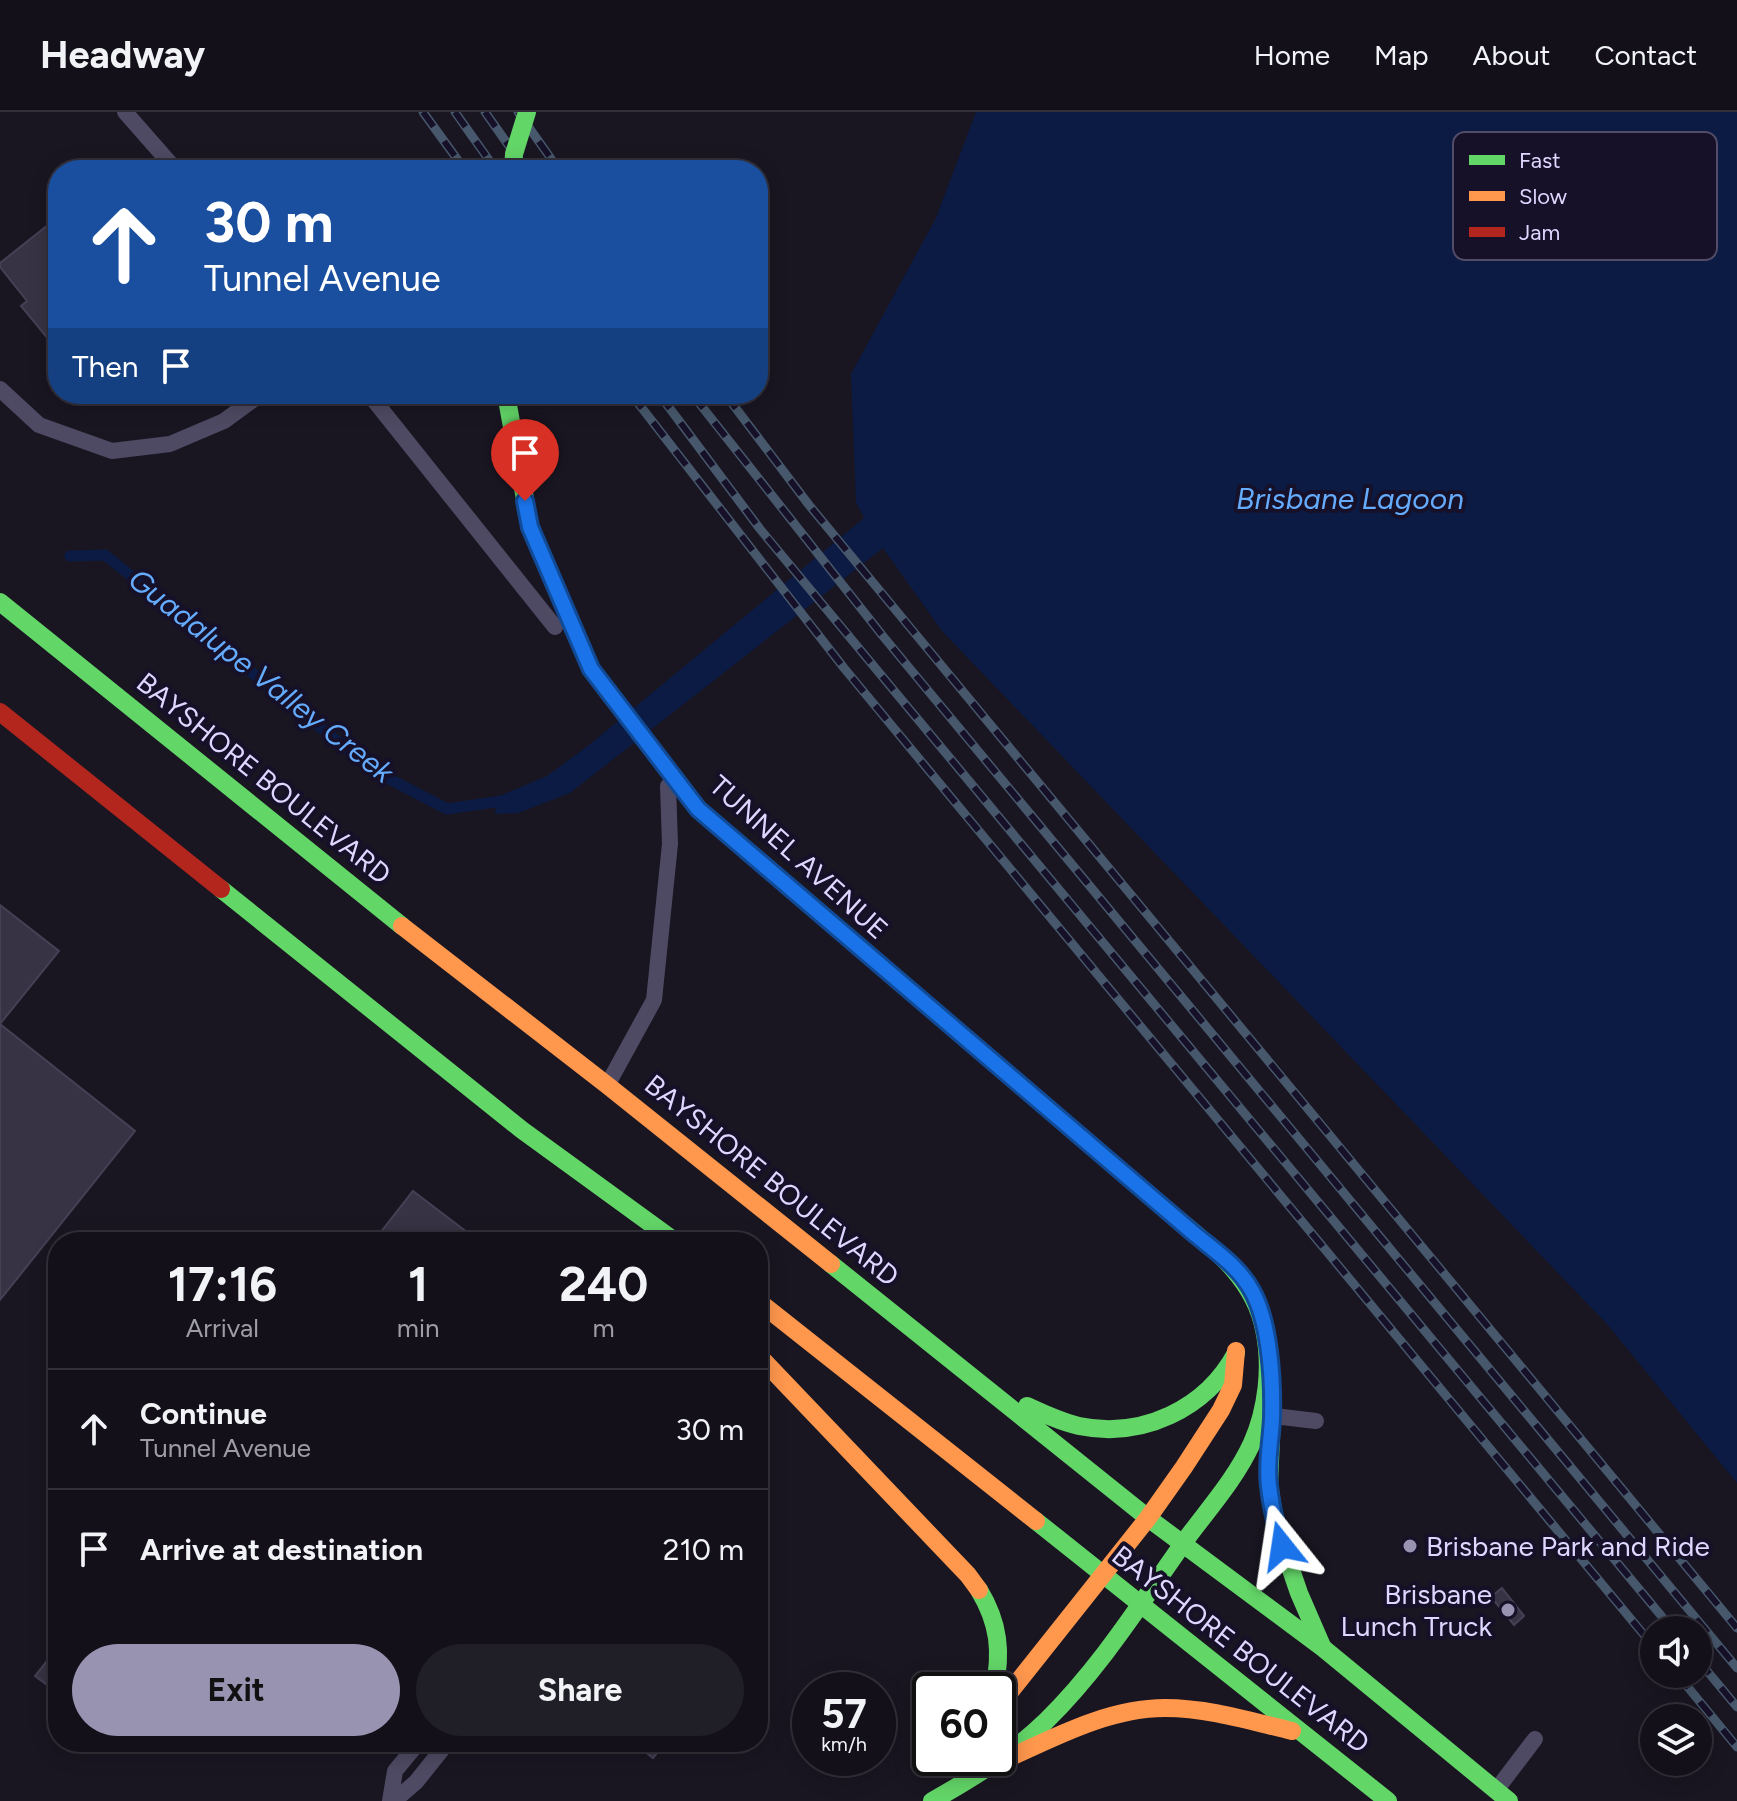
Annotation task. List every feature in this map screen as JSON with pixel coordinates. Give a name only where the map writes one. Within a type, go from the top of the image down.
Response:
[{"type":"main road","points":[[514,160],[527,112]]},
{"type":"main road","name":"TUNNEL AVENUE","points":[[508,404],[530,527],[591,669],[698,809],[1233,1264],[1252,1291],[1264,1322],[1268,1358],[1265,1395],[1258,1428],[1240,1464],[1141,1606],[1069,1699],[1016,1748]]},
{"type":"main road","name":"BAYSHORE BOULEVARD","points":[[0,602],[457,971],[607,1085],[1148,1518],[1323,1648],[1503,1796]]},
{"type":"main road","points":[[0,712],[522,1130],[662,1232]]},
{"type":"main road","points":[[522,1130],[630,1232]]},
{"type":"main road","name":"TUNNEL AVENUE","points":[[1215,1251],[1227,1269],[1234,1302]]},
{"type":"main road","name":"BAYSHORE BOULEVARD","points":[[768,1309],[1388,1801]]},
{"type":"main road","points":[[989,1390],[1057,1419],[1085,1427],[1118,1428],[1149,1423],[1178,1411],[1203,1395],[1223,1376],[1236,1346],[1233,1385],[1221,1410],[1148,1518],[1016,1684]]},
{"type":"main road","points":[[1268,1358],[1272,1416],[1269,1484],[1275,1523],[1299,1593],[1323,1648]]},
{"type":"main road","points":[[768,1365],[968,1575],[988,1602],[999,1631],[999,1672]]},
{"type":"main road","points":[[1016,1756],[1109,1717],[1147,1709],[1183,1710],[1304,1734]]},
{"type":"main road","points":[[917,1801],[941,1776]]},
{"type":"main road","points":[[932,1801],[974,1776]]},
{"type":"lane","points":[[125,112],[167,160]]},
{"type":"lane","points":[[0,389],[39,425],[112,451],[170,444],[224,421],[247,404]]},
{"type":"lane","points":[[377,404],[575,655],[668,783],[670,844],[654,1000],[607,1085]]},
{"type":"lane","points":[[1272,1416],[1316,1421]]},
{"type":"lane","points":[[1503,1796],[1535,1739]]},
{"type":"lane","points":[[392,1801],[395,1771],[411,1752]]},
{"type":"lane","points":[[392,1801],[416,1782],[440,1752]]},
{"type":"water","name":"Brisbane Lagoon","points":[[976,112],[1737,112],[1737,1483],[1607,1324],[942,631],[883,548],[570,793],[518,813],[495,814],[497,797],[547,776],[589,745],[864,518],[856,502],[851,374],[936,218]]},
{"type":"building","points":[[48,225],[48,339],[21,306],[27,301],[0,263]]},
{"type":"building","points":[[0,905],[59,951],[0,1024]]},
{"type":"building","points":[[0,1024],[135,1131],[54,1232],[48,1232],[48,1240],[0,1300]]},
{"type":"building","points":[[413,1191],[467,1232],[381,1232]]},
{"type":"building","points":[[1502,1588],[1524,1616],[1514,1625],[1491,1597]]},
{"type":"building","points":[[48,1660],[48,1686],[35,1676]]},
{"type":"waterway","name":"Guadalupe Valley Creek","points":[[70,556],[105,555],[376,772],[447,809],[508,800]]},
{"type":"railway","points":[[423,112],[458,160]]},
{"type":"railway","points":[[455,112],[489,160]]},
{"type":"railway","points":[[485,112],[519,160]]},
{"type":"railway","points":[[518,112],[552,160]]},
{"type":"railway","points":[[639,404],[844,668],[1640,1630]]},
{"type":"railway","points":[[666,404],[760,529],[1661,1616]]},
{"type":"railway","points":[[700,404],[882,635],[1737,1668]]},
{"type":"railway","points":[[733,404],[809,505],[1737,1628]]},
{"type":"railway","points":[[1712,1677],[1737,1707]]},
{"type":"railway","points":[[1689,1688],[1737,1747]]},
{"type":"traffic: fast","points":[[514,160],[527,112]]},
{"type":"traffic: fast","points":[[508,404],[530,527],[591,669],[698,809],[788,886]]},
{"type":"traffic: fast","points":[[0,602],[402,926]]},
{"type":"traffic: fast","points":[[221,889],[522,1130],[662,1232]]},
{"type":"traffic: fast","points":[[932,1801],[1006,1755],[1066,1700],[1120,1633],[1222,1492],[1252,1443],[1261,1416],[1268,1372],[1264,1329],[1258,1309],[1239,1276],[1167,1210]]},
{"type":"traffic: fast","points":[[831,1264],[1148,1518],[1323,1648],[1509,1801]]},
{"type":"traffic: fast","points":[[1027,1406],[1079,1426],[1103,1429],[1148,1423],[1170,1415],[1208,1390],[1236,1353]]},
{"type":"traffic: fast","points":[[1268,1358],[1272,1416],[1269,1484],[1275,1523],[1299,1593],[1322,1646]]},
{"type":"traffic: fast","points":[[1036,1521],[1388,1801]]},
{"type":"traffic: fast","points":[[979,1590],[995,1626],[997,1672]]},
{"type":"traffic: slow","points":[[788,886],[1167,1210]]},
{"type":"traffic: slow","points":[[402,926],[831,1264]]},
{"type":"traffic: slow","points":[[768,1309],[1036,1521]]},
{"type":"traffic: slow","points":[[1016,1684],[1148,1518],[1184,1467],[1221,1410],[1233,1385],[1236,1351]]},
{"type":"traffic: slow","points":[[768,1365],[979,1590]]},
{"type":"traffic: slow","points":[[1016,1755],[1098,1720],[1165,1708],[1197,1710],[1292,1731]]},
{"type":"traffic: jam","points":[[0,712],[221,889]]},
{"type":"place","name":"Brisbane Park and Ride","points":[[1410,1546]]},
{"type":"place","name":"Brisbane Lunch Truck","points":[[1508,1610]]},
{"type":"route","points":[[525,501],[530,527],[591,669],[698,809],[1233,1264],[1252,1291],[1264,1322],[1272,1416],[1269,1484],[1282,1546]]}]
